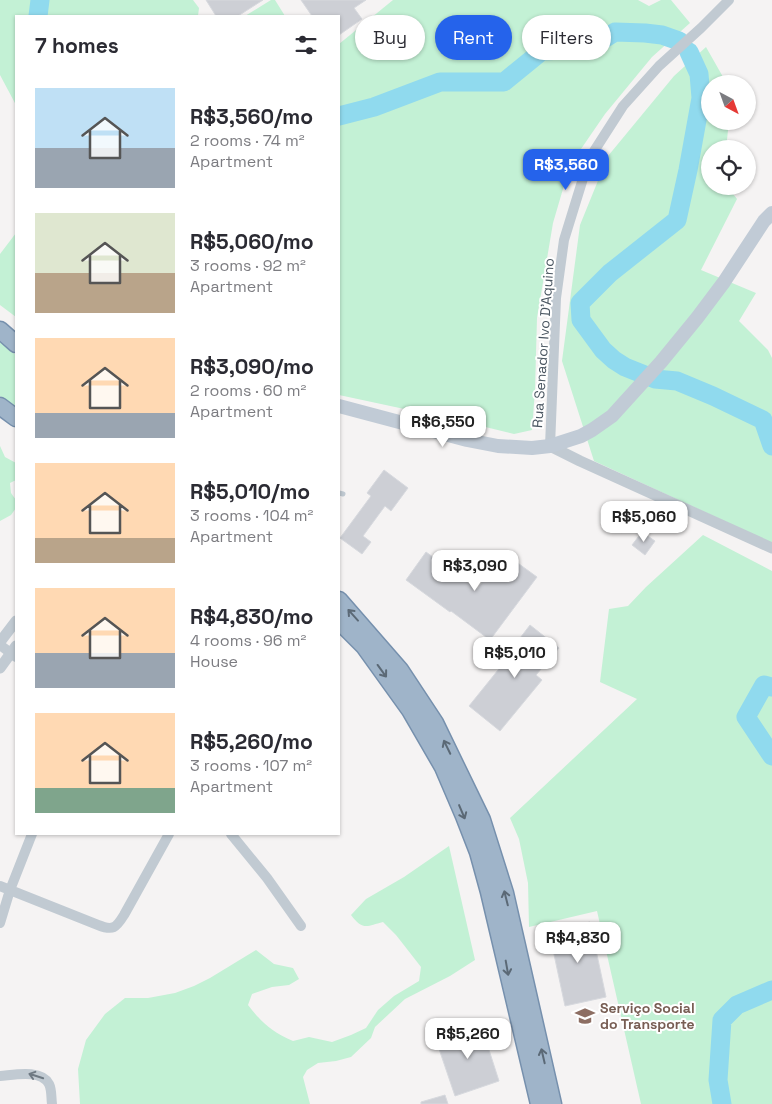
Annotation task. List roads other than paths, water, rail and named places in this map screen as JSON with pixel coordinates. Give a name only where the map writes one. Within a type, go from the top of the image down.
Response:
[{"type":"highway","points":[[0,330],[15,343]]},
{"type":"highway","points":[[0,406],[15,417]]},
{"type":"highway","points":[[340,601],[400,670],[420,700],[435,724],[482,820],[505,893],[553,1104]]},
{"type":"highway","points":[[340,622],[364,646],[410,710],[442,767],[464,816],[478,852],[489,892],[539,1104]]},
{"type":"main road","points":[[340,406],[467,440],[498,446],[532,448],[550,446],[570,440],[592,430],[612,416],[625,403],[697,318],[724,282],[764,221],[772,213]]},
{"type":"street","name":"Rua Senador Ivo D'Aquino","points":[[550,446],[556,298],[564,240],[589,159],[623,106],[659,66],[729,0]]},
{"type":"street","points":[[550,446],[772,548]]},
{"type":"street","points":[[0,668],[14,652],[0,644],[15,622]]},
{"type":"street","points":[[0,923],[5,888],[32,835]]},
{"type":"street","points":[[5,888],[107,929],[114,928],[124,915],[168,835]]},
{"type":"street","points":[[232,835],[267,878],[301,926]]},
{"type":"street","points":[[0,1076],[30,1074],[41,1077],[48,1082],[52,1104]]},
{"type":"waterway","points":[[38,15],[40,0]]},
{"type":"waterway","points":[[340,116],[374,107],[440,82],[504,82],[542,51],[588,49],[615,32],[662,35],[679,41]]},
{"type":"waterway","points":[[689,52],[699,74],[701,98],[677,220],[610,273],[580,303],[581,320],[603,350],[625,367],[655,379],[677,381],[763,420],[772,446]]},
{"type":"waterway","points":[[772,687],[764,685],[746,717],[772,756]]},
{"type":"waterway","points":[[722,1104],[718,1080],[722,1020],[737,1005],[772,990]]},
{"type":"place","name":"Serviço Social do Transporte","points":[[585,1016]]}]
